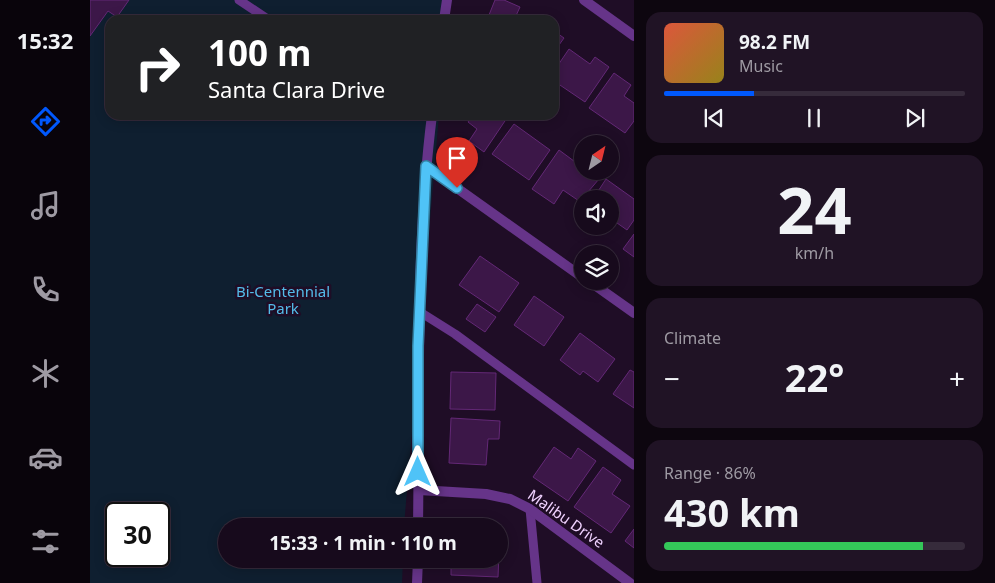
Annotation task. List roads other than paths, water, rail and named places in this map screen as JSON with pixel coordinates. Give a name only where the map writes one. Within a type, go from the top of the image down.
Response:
[{"type":"street","points":[[444,15],[446,0]]},
{"type":"street","points":[[584,0],[634,36]]},
{"type":"street","points":[[418,518],[420,312],[426,166],[431,120]]},
{"type":"street","points":[[426,166],[574,271]]},
{"type":"street","points":[[602,290],[634,313]]},
{"type":"street","name":"Malibu Drive","points":[[419,490],[486,494],[510,499],[530,509],[630,583]]},
{"type":"street","points":[[417,583],[418,568]]},
{"type":"lane","points":[[239,0],[262,15]]},
{"type":"lane","points":[[420,312],[455,334],[634,465]]},
{"type":"lane","points":[[530,509],[537,583]]},
{"type":"park label","name":"Bi-Centennial Park","points":[[283,300]]}]
